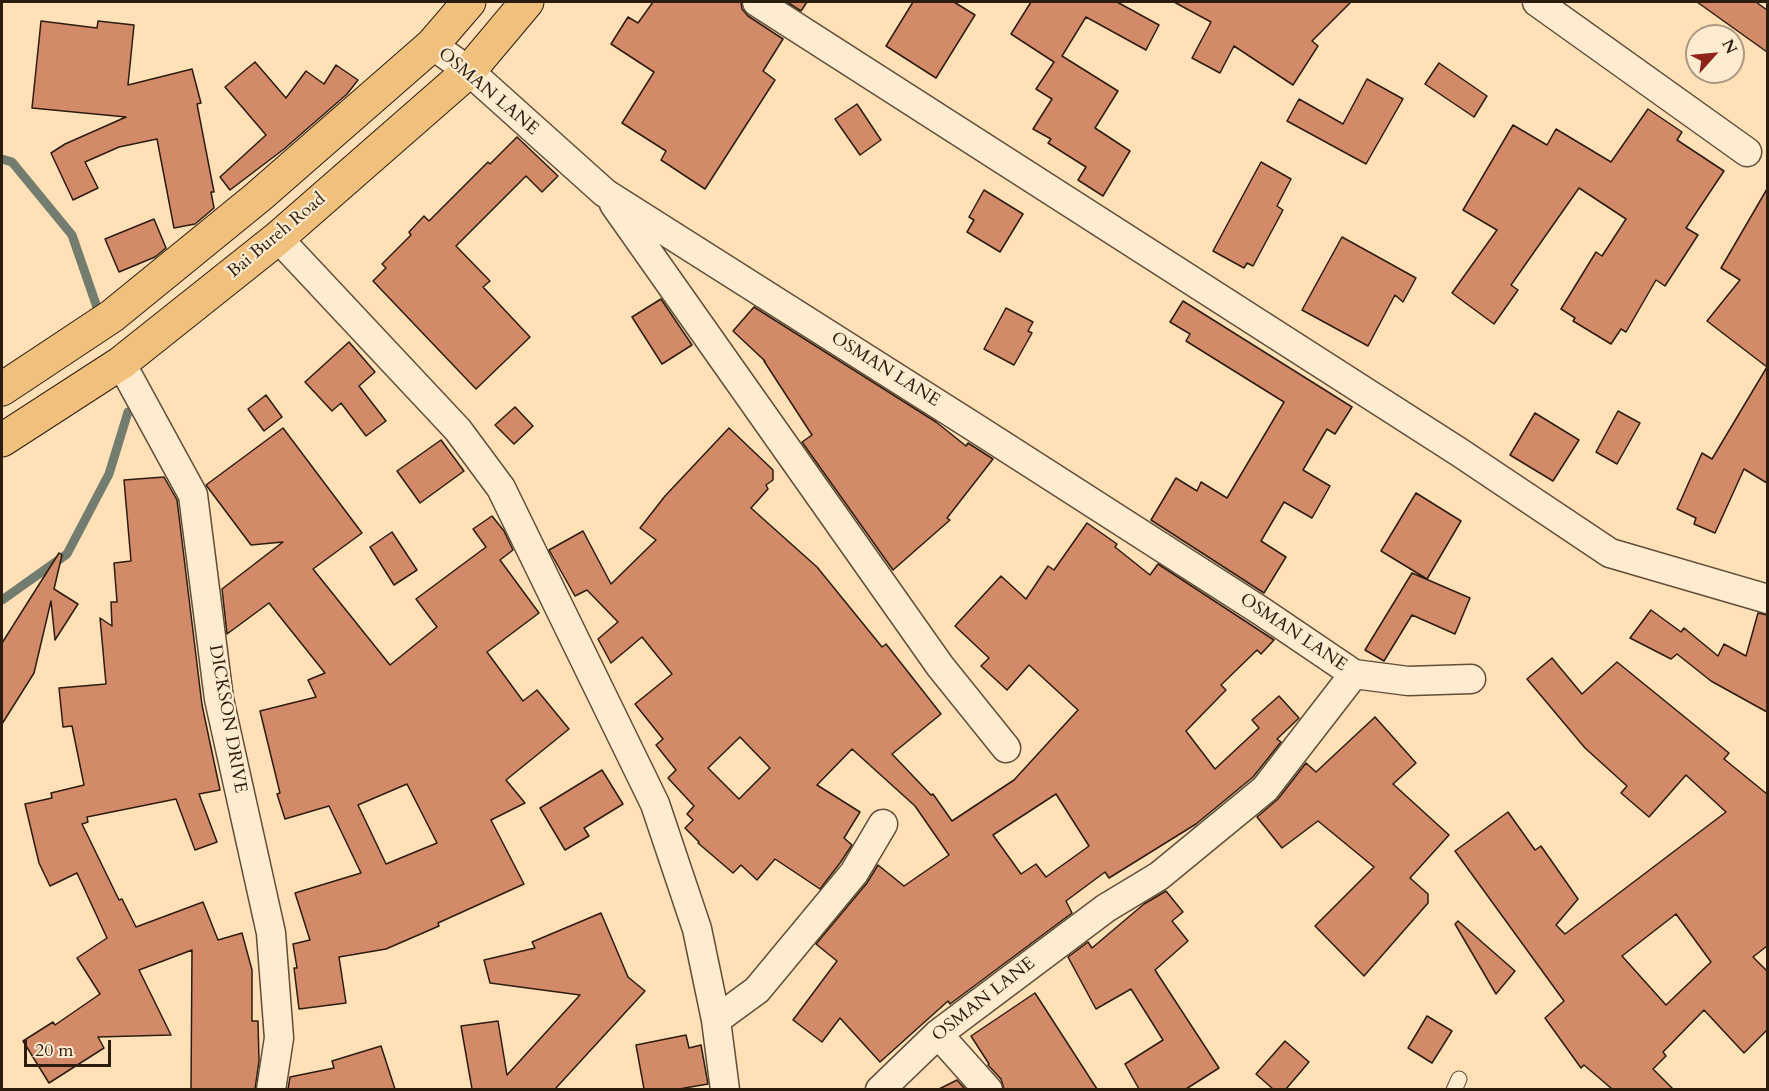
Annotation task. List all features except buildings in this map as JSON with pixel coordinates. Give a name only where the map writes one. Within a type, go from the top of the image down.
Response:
[{"type":"highway","points":[[2,389],[112,316],[258,197],[432,45],[469,2]]},
{"type":"highway","name":"Bai Bureh Road","points":[[2,440],[122,363],[278,238],[468,71],[527,2]]},
{"type":"street","points":[[758,2],[1459,452],[1610,553],[1767,599]]},
{"type":"street","points":[[1537,2],[1747,152]]},
{"type":"street","name":"OSMAN LANE","points":[[432,45],[468,71],[605,193],[1002,444],[1261,611],[1354,674],[1408,681],[1471,679]]},
{"type":"street","points":[[605,193],[940,666],[1006,748]]},
{"type":"street","points":[[278,238],[458,430],[501,488],[655,804],[697,929],[716,1020],[725,1089]]},
{"type":"street","name":"DICKSON DRIVE","points":[[122,363],[193,495],[219,699],[271,933],[279,1038],[271,1089]]},
{"type":"street","name":"OSMAN LANE","points":[[880,1089],[938,1034],[1106,908],[1159,876],[1265,789],[1354,674]]},
{"type":"street","points":[[716,1020],[757,990],[854,873],[883,824]]},
{"type":"street","points":[[938,1034],[988,1089]]},
{"type":"waterway","points":[[2,159],[12,162],[72,235],[99,313]]},
{"type":"waterway","points":[[2,600],[67,554],[109,474],[128,412]]}]
